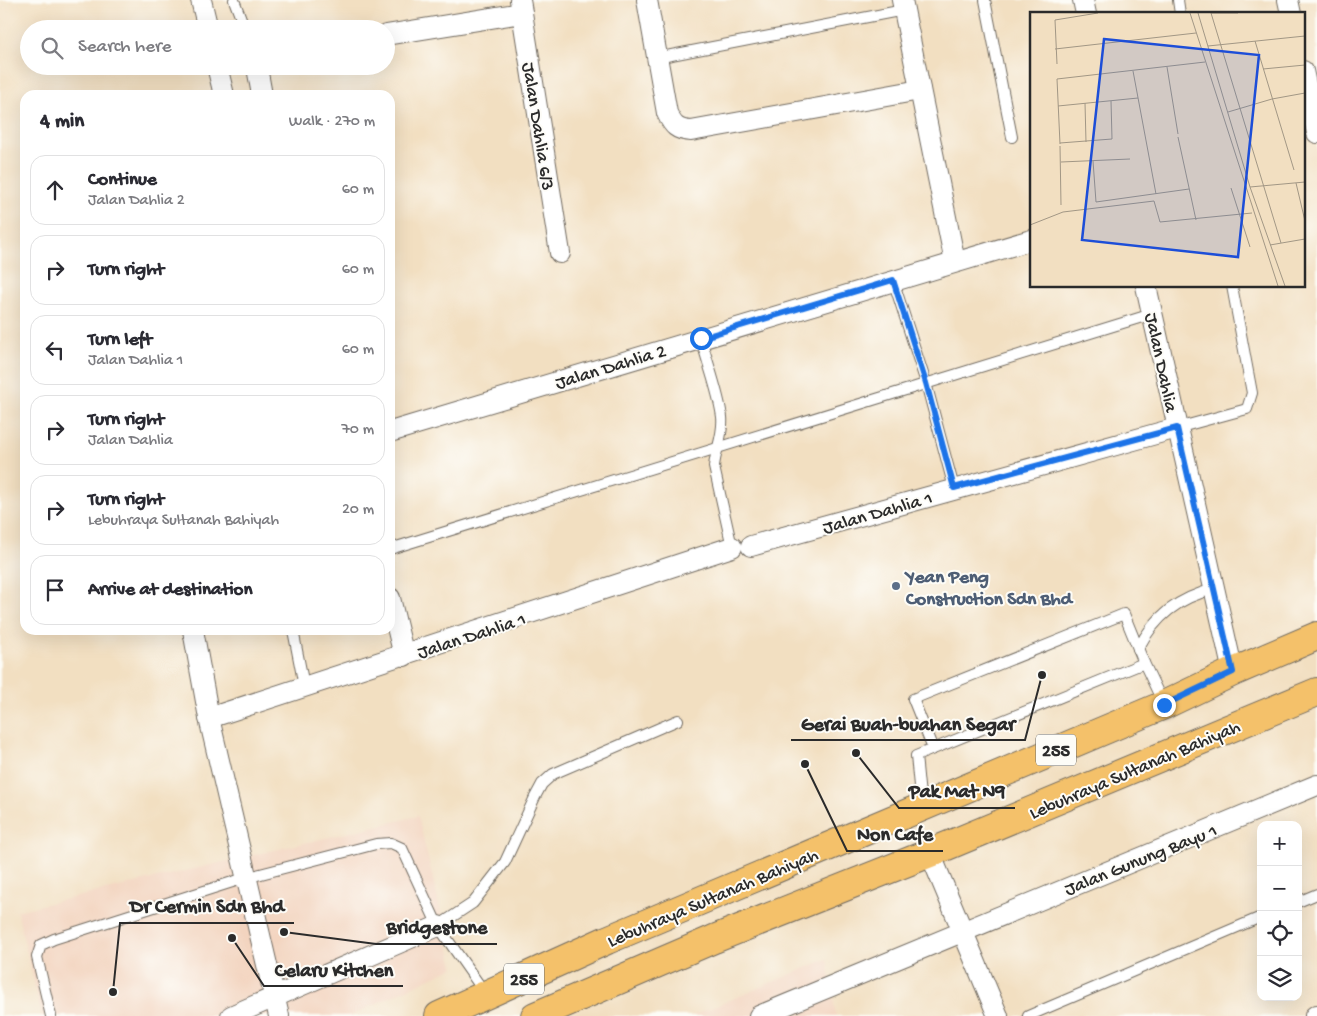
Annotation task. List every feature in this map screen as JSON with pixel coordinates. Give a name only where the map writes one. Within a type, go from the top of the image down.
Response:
[{"type":"main road","name":"Lebuhraya Sultanah Bahiyah","points":[[439,1016],[607,940],[1164,705],[1233,672],[1317,636]]},
{"type":"main road","name":"Lebuhraya Sultanah Bahiyah","points":[[535,1016],[714,939],[1317,692]]},
{"type":"street","points":[[201,0],[206,20]]},
{"type":"street","points":[[647,0],[667,113],[672,125],[679,130],[691,132],[920,90]]},
{"type":"street","points":[[903,5],[954,262]]},
{"type":"street","points":[[395,33],[521,7]]},
{"type":"street","name":"Jalan Dahlia 6/3","points":[[521,7],[560,253]]},
{"type":"street","points":[[219,75],[223,90]]},
{"type":"street","points":[[258,75],[261,90]]},
{"type":"street","points":[[1304,75],[1317,133]]},
{"type":"street","name":"Jalan Dahlia 2","points":[[395,430],[1030,240]]},
{"type":"street","name":"Jalan Dahlia","points":[[1146,288],[1233,672]]},
{"type":"street","name":"Jalan Dahlia 1","points":[[209,718],[741,547],[1177,428]]},
{"type":"street","points":[[395,619],[404,656]]},
{"type":"street","points":[[194,635],[209,718],[278,1016]]},
{"type":"street","name":"Jalan Gunung Bayu 1","points":[[759,1016],[1317,784]]},
{"type":"street","points":[[930,852],[998,1016]]},
{"type":"street","points":[[231,1016],[438,926]]},
{"type":"lane","points":[[234,0],[242,20]]},
{"type":"lane","points":[[986,0],[1012,137]]},
{"type":"lane","points":[[656,58],[903,5]]},
{"type":"lane","points":[[893,280],[926,383],[954,488]]},
{"type":"lane","points":[[1177,428],[1247,409],[1251,401],[1252,393],[1232,288]]},
{"type":"lane","points":[[395,547],[1152,314]]},
{"type":"lane","points":[[701,338],[722,418],[719,447],[715,456],[715,481],[741,547]]},
{"type":"lane","points":[[1138,649],[1146,634],[1168,609],[1182,600],[1214,589]]},
{"type":"lane","points":[[933,749],[913,699],[1124,614],[1164,705]]},
{"type":"lane","points":[[294,635],[304,686]]},
{"type":"lane","points":[[921,807],[916,756],[1144,663]]},
{"type":"lane","points":[[438,926],[473,903],[479,896],[514,846],[542,784],[553,774],[678,720]]},
{"type":"lane","points":[[51,1016],[37,957],[41,945],[63,936],[245,878],[376,844],[391,843],[402,848],[438,926],[488,995]]},
{"type":"lane","points":[[1302,900],[1317,894]]},
{"type":"lane","points":[[1028,1016],[1257,920]]},
{"type":"shaded area","points":[[418,816],[454,967],[350,1016],[42,1016],[17,911]]},
{"type":"shaded area","points":[[827,959],[836,1016],[692,1016]]},
{"type":"place","name":"Yean Peng Construction Sdn Bhd","points":[[896,586]]},
{"type":"place","name":"Gerai Buah-buahan Segar","points":[[1042,675]]},
{"type":"place","name":"Pak Mat N9","points":[[856,753]]},
{"type":"place","name":"Non Cafe","points":[[805,764]]},
{"type":"place","name":"Bridgestone","points":[[284,932]]},
{"type":"place","name":"Celaru Kitchen","points":[[232,938]]},
{"type":"place","name":"Dr Cermin Sdn Bhd","points":[[113,992]]},
{"type":"route","points":[[701,338],[893,280],[926,383],[954,488],[1177,428],[1233,672],[1164,705]]}]
